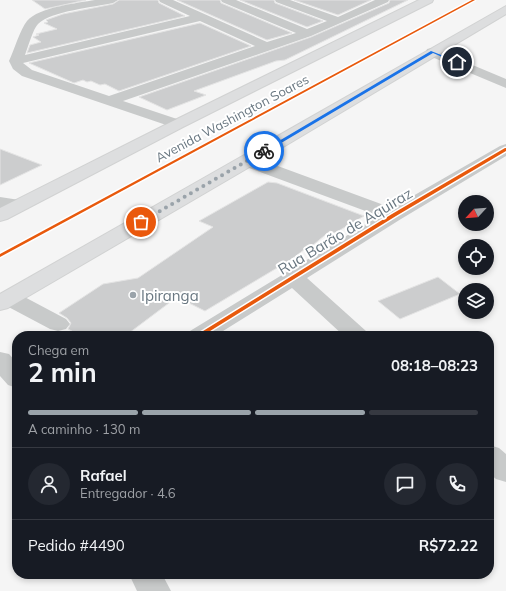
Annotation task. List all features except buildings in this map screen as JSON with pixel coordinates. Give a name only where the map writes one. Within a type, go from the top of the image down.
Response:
[{"type":"highway","name":"Avenida Washington Soares","points":[[0,215],[178,124],[428,0]]},
{"type":"highway","points":[[5,301],[506,9]]},
{"type":"street","points":[[113,0],[36,18],[32,22],[16,61],[18,66],[27,73],[112,100],[178,124]]},
{"type":"street","points":[[164,0],[267,46]]},
{"type":"street","points":[[226,0],[307,33]]},
{"type":"street","points":[[280,0],[338,21]]},
{"type":"street","points":[[112,100],[307,33],[338,21],[360,6],[384,0]]},
{"type":"street","points":[[16,61],[201,16]]},
{"type":"street","points":[[432,52],[506,84]]},
{"type":"street","name":"Rua Barão de Aquiraz","points":[[206,331],[394,214],[506,149]]},
{"type":"street","points":[[247,161],[394,214]]},
{"type":"street","points":[[0,203],[19,205]]},
{"type":"street","points":[[293,277],[352,331]]},
{"type":"street","points":[[5,301],[58,324]]},
{"type":"street","points":[[0,360],[12,373]]},
{"type":"street","points":[[494,460],[506,471]]},
{"type":"street","points":[[148,579],[154,591]]},
{"type":"cycle path","points":[[0,256],[474,0]]},
{"type":"cycle path","points":[[206,331],[394,215],[506,149]]},
{"type":"way so far","points":[[141,222],[264,151]]},
{"type":"place","name":"Ipiranga","points":[[133,295]]},
{"type":"route","points":[[264,151],[432,52],[457,62]]}]
